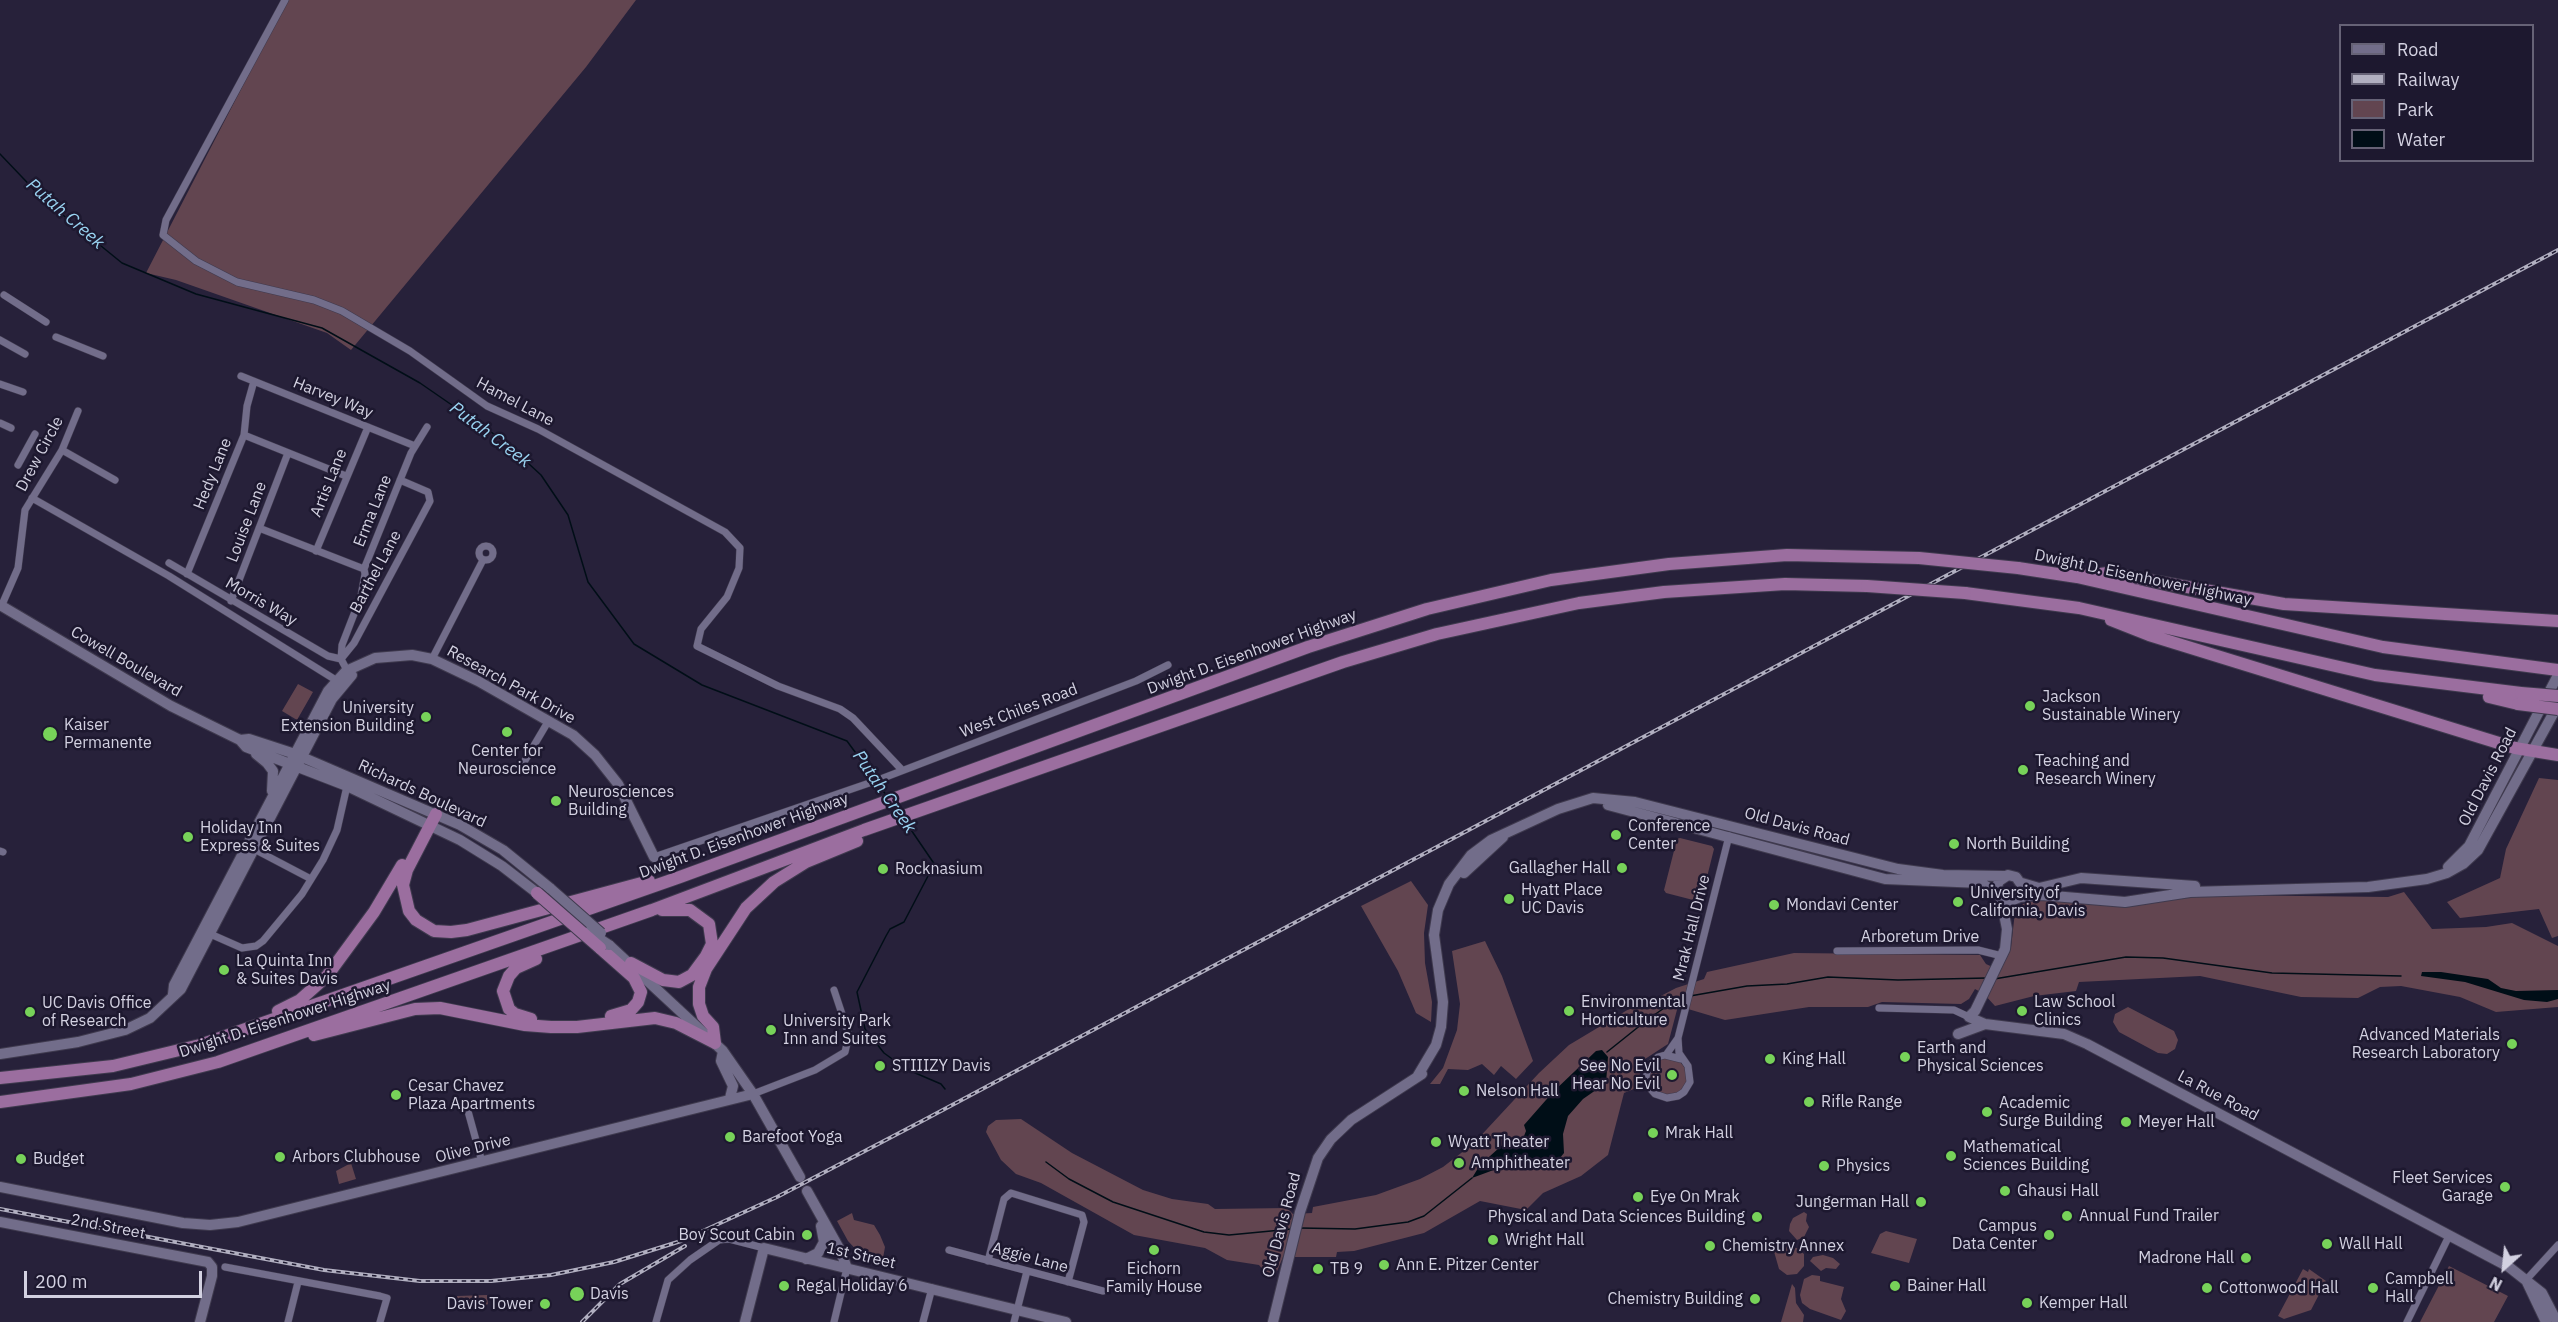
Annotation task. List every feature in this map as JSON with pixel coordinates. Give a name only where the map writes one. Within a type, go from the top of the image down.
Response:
[{"type":"highway","name":"Dwight D. Eisenhower Highway","points":[[0,1078],[113,1066],[200,1045],[680,877],[1328,640],[1468,599],[1551,580],[1669,564],[1787,555],[1919,558],[2018,568],[2077,577],[2341,639],[2427,654],[2538,668],[2558,668]]},
{"type":"highway","points":[[2077,577],[2108,573],[2284,604],[2558,621]]},
{"type":"highway","name":"Dwight D. Eisenhower Highway","points":[[0,1102],[131,1084],[218,1062],[652,910],[864,830],[1343,662],[1458,628],[1579,603],[1664,592],[1785,584],[1867,586],[1965,593],[2079,608],[2326,665],[2519,699],[2558,696]]},
{"type":"highway","points":[[2079,608],[2149,635],[2520,749],[2558,755]]},
{"type":"highway","points":[[2519,699],[2558,707]]},
{"type":"highway","points":[[431,818],[406,870],[403,891],[409,911],[416,920],[441,932],[467,930],[649,881],[680,877]]},
{"type":"highway","points":[[200,1045],[288,1007],[315,989],[345,956],[375,912],[431,818]]},
{"type":"highway","points":[[719,1047],[713,1027],[703,1016],[699,1004],[699,987],[706,969],[746,908],[774,882],[806,862],[868,837],[886,824]]},
{"type":"highway","points":[[537,893],[604,946],[637,982],[640,997],[632,1010],[622,1014],[580,1020],[531,1019],[514,1014],[503,997],[509,976],[516,968],[566,940]]},
{"type":"highway","points":[[631,963],[663,980],[679,982],[692,975],[712,944],[709,924],[700,916],[682,909],[652,910]]},
{"type":"highway","points":[[288,1038],[322,1034],[415,1009],[440,1008],[525,1025],[551,1027],[577,1027],[655,1018],[675,1023],[719,1047]]},
{"type":"street","name":"Hamel Lane","points":[[285,0],[166,220],[163,236],[196,261],[237,282],[314,300],[349,315],[410,351],[487,406],[538,429],[725,532],[740,548],[739,568],[727,597],[698,634],[697,646],[777,686],[840,709],[853,718],[902,770]]},
{"type":"street","points":[[4,296],[46,322]]},
{"type":"street","points":[[56,337],[103,356]]},
{"type":"street","points":[[0,340],[25,354]]},
{"type":"street","name":"Harvey Way","points":[[241,376],[415,446]]},
{"type":"street","name":"Hedy Lane","points":[[187,574],[244,435],[247,406],[254,381]]},
{"type":"street","points":[[0,384],[23,392]]},
{"type":"street","name":"Drew Circle","points":[[1,607],[18,568],[25,510],[62,450],[78,411]]},
{"type":"street","points":[[0,423],[11,428]]},
{"type":"street","name":"Artis Lane","points":[[316,551],[368,427]]},
{"type":"street","name":"Erma Lane","points":[[341,659],[342,645],[361,596],[364,569],[415,446],[427,427]]},
{"type":"street","points":[[18,465],[35,434]]},
{"type":"street","points":[[244,435],[346,476]]},
{"type":"street","points":[[62,450],[115,480]]},
{"type":"street","name":"Louise Lane","points":[[231,601],[288,453]]},
{"type":"street","name":"Barthel Lane","points":[[341,659],[354,644],[430,495],[400,480]]},
{"type":"street","points":[[32,498],[169,576],[339,682]]},
{"type":"street","points":[[259,528],[364,569]]},
{"type":"street","points":[[432,659],[483,560]]},
{"type":"street","name":"Morris Way","points":[[169,563],[328,656],[341,659]]},
{"type":"street","name":"Cowell Boulevard","points":[[1,607],[171,706],[243,744],[249,739],[297,760]]},
{"type":"street","name":"Research Park Drive","points":[[0,1054],[78,1042],[124,1030],[150,1018],[173,994],[181,989],[206,932],[297,760],[320,703],[348,674],[375,657],[396,655],[432,659],[549,720],[573,735],[595,754],[618,784],[654,857]]},
{"type":"street","points":[[341,659],[348,674]]},
{"type":"street","name":"West Chiles Road","points":[[654,857],[878,780],[1136,681],[1168,665]]},
{"type":"street","name":"Old Davis Road","points":[[2427,879],[2454,863],[2469,846],[2558,675]]},
{"type":"street","name":"Old Davis Road","points":[[2019,899],[2040,895],[2135,901],[2190,892],[2323,889],[2427,879],[2463,864],[2478,850],[2558,707]]},
{"type":"street","points":[[520,769],[549,720]]},
{"type":"street","points":[[243,744],[267,762],[273,771],[274,784],[269,803]]},
{"type":"street","name":"Research Park Drive","points":[[251,847],[269,803],[297,760]]},
{"type":"street","name":"Richards Boulevard","points":[[297,760],[347,786],[486,839],[551,889],[609,940],[604,946],[631,963],[719,1047],[753,1094],[800,1177]]},
{"type":"street","name":"Richards Boulevard","points":[[297,760],[431,818],[537,893]]},
{"type":"street","points":[[206,932],[236,947],[256,946],[279,923],[311,879],[337,830],[347,786]]},
{"type":"street","name":"Old Davis Road","points":[[1273,1322],[1292,1241],[1314,1167],[1331,1139],[1351,1120],[1422,1074],[1437,1052],[1448,1022],[1449,992],[1441,948],[1442,924],[1448,903],[1466,871],[1505,836],[1550,812],[1593,798],[1605,798],[1635,802],[1915,872],[2004,876]]},
{"type":"street","name":"Old Davis Road","points":[[1584,802],[1632,810],[1885,879],[1907,882],[1981,883],[1999,896]]},
{"type":"street","name":"Mrak Hall Drive","points":[[1665,1055],[1678,1038],[1731,825]]},
{"type":"street","points":[[251,847],[311,879]]},
{"type":"street","points":[[1879,1008],[1954,1010],[1970,1017],[2001,960],[2007,928],[2023,891],[2022,883],[2013,876],[2004,876],[1999,881],[1999,896],[2007,928]]},
{"type":"street","name":"Old Davis Road","points":[[2022,883],[2039,888],[2073,879],[2237,890]]},
{"type":"street","points":[[2098,899],[2095,882],[2135,888],[2149,888],[2154,884]]},
{"type":"street","points":[[2135,888],[2135,901]]},
{"type":"street","points":[[1999,896],[2009,902],[2019,899]]},
{"type":"street","name":"Arboretum Drive","points":[[1837,951],[1978,950],[2001,960]]},
{"type":"street","name":"Olive Drive","points":[[0,1187],[183,1223],[210,1225],[238,1222],[753,1094],[815,1070],[845,1052],[849,1035],[834,990]]},
{"type":"street","name":"La Rue Road","points":[[1970,1017],[1985,1024],[2072,1036],[2509,1267],[2542,1293],[2557,1322]]},
{"type":"street","points":[[1958,1034],[1985,1024]]},
{"type":"street","name":"Mrak Hall Drive","points":[[1678,1038],[1681,1059]]},
{"type":"street","points":[[719,1047],[721,1062],[733,1086],[730,1098]]},
{"type":"street","points":[[1665,1055],[1681,1059],[1688,1066],[1690,1082],[1684,1092],[1666,1098],[1650,1089],[1646,1077],[1653,1060],[1665,1055]]},
{"type":"street","points":[[466,1104],[482,1162]]},
{"type":"street","points":[[807,1191],[840,1250],[847,1268],[834,1322]]},
{"type":"street","points":[[988,1261],[1004,1200],[1011,1193],[1082,1215],[1084,1222],[1068,1282]]},
{"type":"street","points":[[806,1259],[818,1253],[825,1242],[825,1235],[814,1213],[814,1203]]},
{"type":"street","name":"2nd Street","points":[[0,1222],[210,1264],[212,1276],[200,1322]]},
{"type":"street","points":[[2407,1322],[2449,1236]]},
{"type":"street","name":"1st Street","points":[[656,1322],[665,1286],[690,1260],[719,1240],[729,1239],[1066,1322]]},
{"type":"street","points":[[2546,1322],[2526,1280],[2558,1245]]},
{"type":"street","points":[[745,1322],[764,1248]]},
{"type":"street","name":"Aggie Lane","points":[[949,1250],[1103,1291]]},
{"type":"street","points":[[225,1267],[298,1282],[350,1288],[387,1298],[380,1322]]},
{"type":"street","points":[[1014,1322],[1027,1271]]},
{"type":"street","points":[[288,1322],[298,1282]]},
{"type":"street","points":[[923,1322],[932,1288]]},
{"type":"green space","points":[[287,0],[636,0],[586,67],[351,350],[327,333],[176,280],[146,273]]},
{"type":"green space","points":[[298,684],[313,692],[297,720],[282,711]]},
{"type":"green space","points":[[2539,778],[2558,780],[2558,936],[2552,938],[2539,909],[2460,918],[2447,902],[2500,878],[2506,849]]},
{"type":"green space","points":[[1677,839],[1712,846],[1714,849],[1702,897],[1697,901],[1666,893],[1664,890]]},
{"type":"green space","points":[[1411,881],[1428,905],[1424,933],[1425,963],[1432,1002],[1431,1022],[1416,1013],[1398,971],[1361,906]]},
{"type":"green space","points":[[2404,892],[2432,929],[2486,927],[2512,923],[2558,946],[2558,1007],[2496,1012],[2460,997],[2401,986],[2380,987],[2358,998],[2301,997],[2200,976],[2079,982],[2076,991],[2034,996],[1995,1006],[1984,994],[1975,989],[1969,999],[1961,1004],[1882,1002],[1868,1007],[1809,1007],[1725,1020],[1678,1006],[1668,1044],[1645,1059],[1639,1077],[1641,1086],[1624,1093],[1608,1155],[1581,1176],[1543,1193],[1526,1210],[1480,1201],[1424,1233],[1354,1251],[1337,1252],[1336,1257],[1283,1257],[1275,1276],[1269,1277],[1259,1265],[1227,1260],[1205,1248],[1134,1235],[1041,1183],[1016,1174],[1001,1160],[986,1132],[988,1126],[996,1120],[1021,1119],[1072,1153],[1143,1190],[1172,1199],[1208,1204],[1215,1209],[1287,1208],[1293,1214],[1312,1213],[1313,1207],[1376,1195],[1420,1179],[1443,1167],[1474,1143],[1539,1073],[1569,1045],[1634,1006],[1638,1008],[1676,988],[1704,979],[1707,972],[1794,953],[1980,955],[1986,964],[1999,970],[2011,947],[2015,912],[2023,904],[2038,899],[2128,906],[2183,897],[2215,895],[2388,897]]},
{"type":"green space","points":[[1485,941],[1502,976],[1533,1061],[1516,1079],[1501,1066],[1494,1075],[1482,1064],[1468,1070],[1448,1069],[1440,1084],[1430,1084],[1443,1068],[1457,1030],[1460,1004],[1452,951]]},
{"type":"green space","points":[[2128,1007],[2174,1031],[2178,1040],[2175,1049],[2167,1054],[2158,1053],[2119,1032],[2113,1022],[2115,1014]]},
{"type":"green space","points":[[1668,1058],[1681,1064],[1687,1077],[1681,1090],[1668,1096],[1655,1090],[1649,1077],[1655,1064]]},
{"type":"green space","points":[[351,1163],[356,1179],[339,1184],[336,1171]]},
{"type":"green space","points":[[1804,1212],[1807,1214],[1806,1221],[1809,1227],[1804,1237],[1797,1240],[1789,1231],[1790,1224],[1793,1218]]},
{"type":"green space","points":[[852,1213],[854,1220],[874,1225],[880,1235],[885,1247],[882,1264],[862,1256],[848,1241],[837,1221]]},
{"type":"green space","points":[[1886,1231],[1917,1239],[1909,1263],[1871,1253],[1880,1234]]},
{"type":"green space","points":[[1780,1241],[1788,1247],[1797,1248],[1804,1254],[1804,1266],[1797,1274],[1787,1275],[1779,1269],[1773,1248]]},
{"type":"green space","points":[[1823,1255],[1833,1258],[1840,1264],[1836,1269],[1826,1268],[1821,1271],[1810,1261],[1813,1257]]},
{"type":"green space","points":[[2449,1266],[2508,1296],[2494,1322],[2420,1322]]},
{"type":"green space","points":[[2303,1269],[2308,1272],[2309,1269],[2326,1281],[2311,1310],[2284,1319],[2278,1316]]},
{"type":"green space","points":[[1812,1275],[1820,1276],[1820,1281],[1844,1287],[1841,1299],[1846,1311],[1841,1320],[1810,1309],[1802,1303],[1800,1295],[1804,1279]]},
{"type":"green space","points":[[1792,1284],[1795,1288],[1796,1303],[1804,1315],[1803,1322],[1781,1322]]},
{"type":"green space","points":[[487,1295],[488,1304],[485,1306],[458,1308],[457,1296]]},
{"type":"water","points":[[2422,972],[2441,972],[2488,979],[2501,988],[2516,991],[2558,990],[2558,999],[2547,1002],[2524,1000],[2465,982],[2421,976]]},
{"type":"water","points":[[1602,1050],[1608,1057],[1606,1083],[1583,1099],[1568,1116],[1563,1134],[1564,1153],[1559,1159],[1549,1163],[1515,1159],[1472,1178],[1480,1165],[1509,1139],[1517,1140],[1524,1136],[1526,1131],[1524,1125],[1553,1092],[1596,1051]]},
{"type":"waterway","name":"Putah Creek","points":[[0,154],[42,198],[122,263],[196,294],[322,328],[420,383],[504,441],[541,475],[568,515],[588,582],[634,644],[702,685],[847,741],[874,778]]},
{"type":"waterway","name":"Putah Creek","points":[[877,782],[886,795]]},
{"type":"waterway","name":"Putah Creek","points":[[893,804],[899,812]]},
{"type":"waterway","name":"Putah Creek","points":[[905,821],[935,865]]},
{"type":"waterway","name":"Putah Creek","points":[[928,876],[904,922],[890,929],[857,992],[865,1029],[884,1053],[906,1069],[941,1084],[945,1089]]},
{"type":"waterway","points":[[1994,979],[2126,957],[2163,958],[2272,973],[2401,976]]},
{"type":"waterway","points":[[1690,996],[1747,986],[1787,984],[1828,977],[1898,980],[1987,978]]},
{"type":"waterway","points":[[1607,1052],[1677,999],[1686,997]]},
{"type":"waterway","points":[[1046,1162],[1069,1179],[1113,1202],[1204,1232],[1229,1235],[1292,1229]]},
{"type":"waterway","points":[[1300,1228],[1355,1229],[1408,1222],[1424,1216],[1472,1178]]},
{"type":"railway","points":[[0,1209],[324,1270],[420,1281],[491,1281],[551,1275],[614,1262],[681,1241],[777,1197],[924,1120],[2558,250]]},
{"type":"railway","points":[[582,1322],[620,1284],[685,1246]]},
{"type":"place","name":"Jackson Sustainable Winery","points":[[2030,706]]},
{"type":"place","name":"University Extension Building","points":[[426,717]]},
{"type":"place","name":"Center for Neuroscience","points":[[507,732]]},
{"type":"place","name":"Kaiser Permanente","points":[[50,734]]},
{"type":"place","name":"Teaching and Research Winery","points":[[2023,770]]},
{"type":"place","name":"Neurosciences Building","points":[[556,801]]},
{"type":"place","name":"Conference Center","points":[[1616,835]]},
{"type":"place","name":"Holiday Inn Express & Suites","points":[[188,837]]},
{"type":"place","name":"North Building","points":[[1954,844]]},
{"type":"place","name":"Gallagher Hall","points":[[1622,868]]},
{"type":"place","name":"Rocknasium","points":[[883,869]]},
{"type":"place","name":"Hyatt Place UC Davis","points":[[1509,899]]},
{"type":"place","name":"University of California, Davis","points":[[1958,902]]},
{"type":"place","name":"Mondavi Center","points":[[1774,905]]},
{"type":"place","name":"La Quinta Inn & Suites Davis","points":[[224,970]]},
{"type":"place","name":"Environmental Horticulture","points":[[1569,1011]]},
{"type":"place","name":"Law School Clinics","points":[[2022,1011]]},
{"type":"place","name":"UC Davis Office of Research","points":[[30,1012]]},
{"type":"place","name":"University Park Inn and Suites","points":[[771,1030]]},
{"type":"place","name":"Advanced Materials Research Laboratory","points":[[2512,1044]]},
{"type":"place","name":"Earth and Physical Sciences","points":[[1905,1057]]},
{"type":"place","name":"King Hall","points":[[1770,1059]]},
{"type":"place","name":"STIIIZY Davis","points":[[880,1066]]},
{"type":"place","name":"See No Evil Hear No Evil","points":[[1672,1075]]},
{"type":"place","name":"Nelson Hall","points":[[1464,1091]]},
{"type":"place","name":"Cesar Chavez Plaza Apartments","points":[[396,1095]]},
{"type":"place","name":"Rifle Range","points":[[1809,1102]]},
{"type":"place","name":"Academic Surge Building","points":[[1987,1112]]},
{"type":"place","name":"Meyer Hall","points":[[2126,1122]]},
{"type":"place","name":"Mrak Hall","points":[[1653,1133]]},
{"type":"place","name":"Barefoot Yoga","points":[[730,1137]]},
{"type":"place","name":"Wyatt Theater","points":[[1436,1142]]},
{"type":"place","name":"Mathematical Sciences Building","points":[[1951,1156]]},
{"type":"place","name":"Arbors Clubhouse","points":[[280,1157]]},
{"type":"place","name":"Budget","points":[[21,1159]]},
{"type":"place","name":"Amphitheater","points":[[1459,1163]]},
{"type":"place","name":"Physics","points":[[1824,1166]]},
{"type":"place","name":"Fleet Services Garage","points":[[2505,1187]]},
{"type":"place","name":"Ghausi Hall","points":[[2005,1191]]},
{"type":"place","name":"Eye On Mrak","points":[[1638,1197]]},
{"type":"place","name":"Jungerman Hall","points":[[1921,1202]]},
{"type":"place","name":"Annual Fund Trailer","points":[[2067,1216]]},
{"type":"place","name":"Physical and Data Sciences Building","points":[[1757,1217]]},
{"type":"place","name":"Boy Scout Cabin","points":[[807,1235]]},
{"type":"place","name":"Campus Data Center","points":[[2049,1235]]},
{"type":"place","name":"Wright Hall","points":[[1493,1240]]},
{"type":"place","name":"Wall Hall","points":[[2327,1244]]},
{"type":"place","name":"Chemistry Annex","points":[[1710,1246]]},
{"type":"place","name":"Eichorn Family House","points":[[1154,1250]]},
{"type":"place","name":"Madrone Hall","points":[[2246,1258]]},
{"type":"place","name":"Ann E. Pitzer Center","points":[[1384,1265]]},
{"type":"place","name":"TB 9","points":[[1318,1269]]},
{"type":"place","name":"Regal Holiday 6","points":[[784,1286]]},
{"type":"place","name":"Bainer Hall","points":[[1895,1286]]},
{"type":"place","name":"Cottonwood Hall","points":[[2207,1288]]},
{"type":"place","name":"Campbell Hall","points":[[2373,1288]]},
{"type":"place","name":"Davis","points":[[577,1294]]},
{"type":"place","name":"Chemistry Building","points":[[1755,1299]]},
{"type":"place","name":"Kemper Hall","points":[[2027,1303]]},
{"type":"place","name":"Davis Tower","points":[[545,1304]]}]
